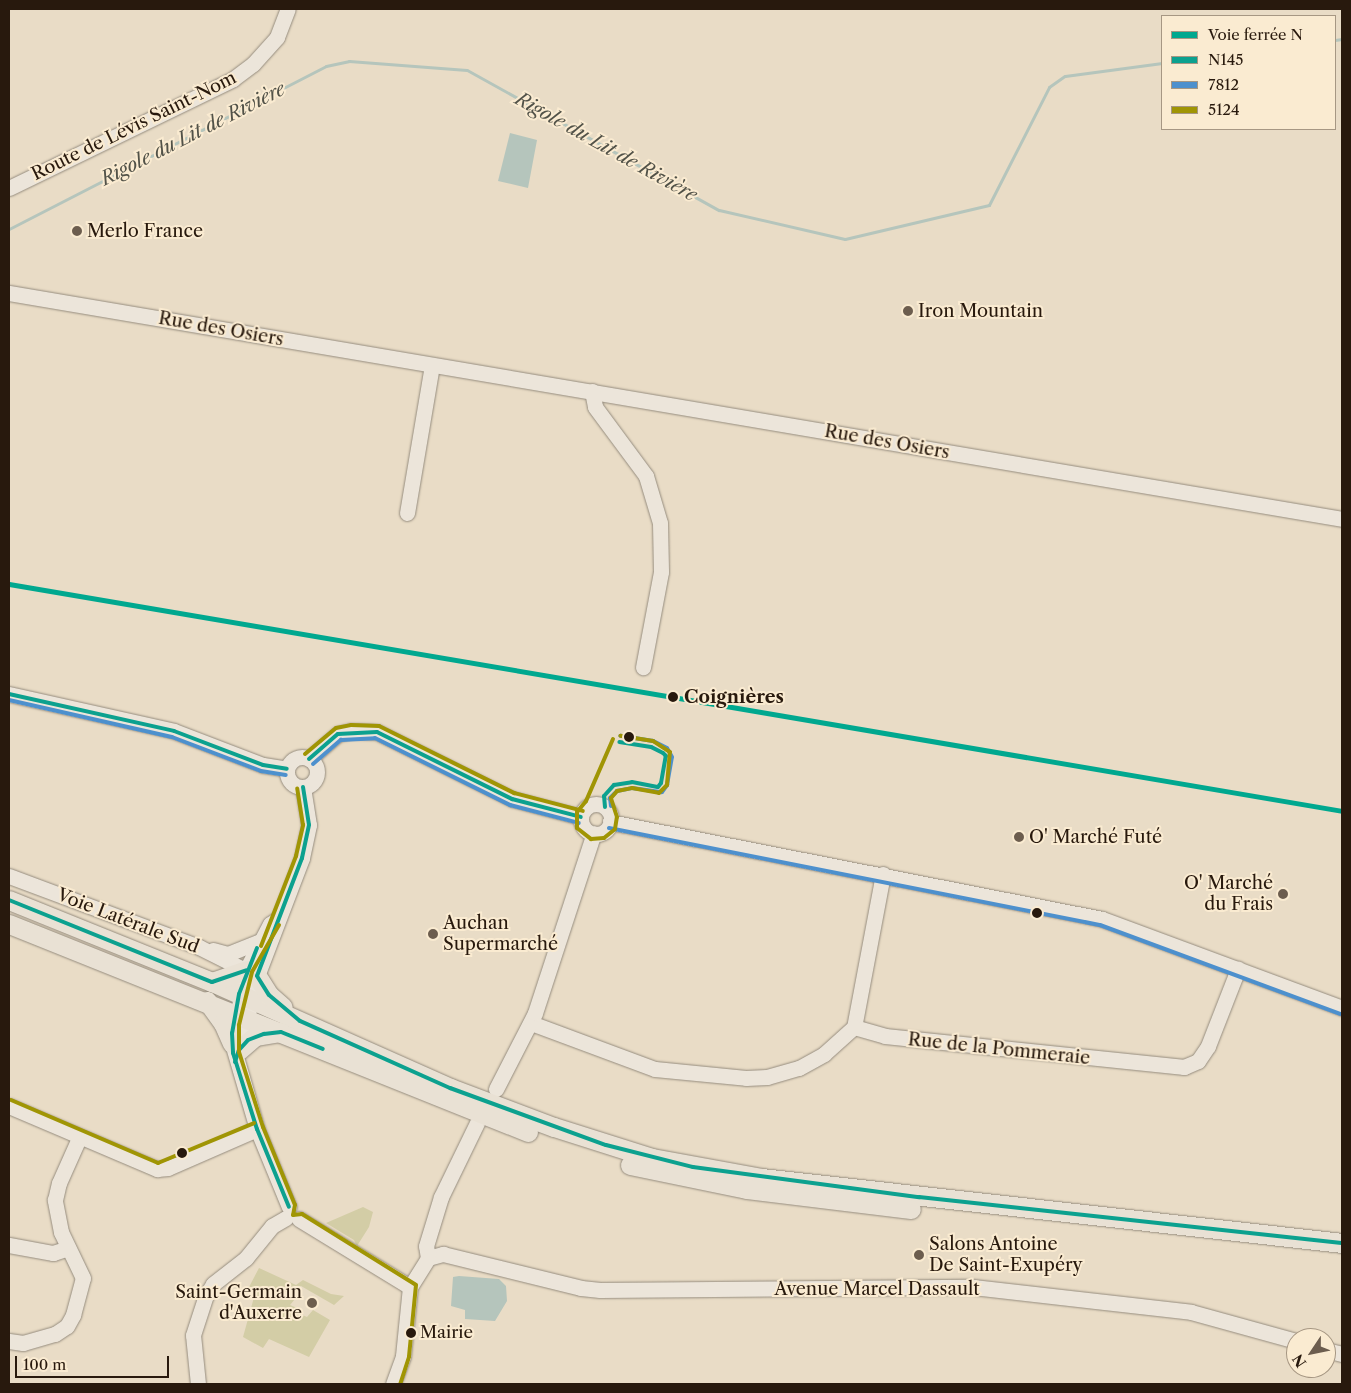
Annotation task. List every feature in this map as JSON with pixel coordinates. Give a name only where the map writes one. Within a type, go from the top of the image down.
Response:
[{"type":"main road","points":[[9,900],[212,982],[281,1032],[548,1139],[661,1173],[789,1195],[1342,1256]]},
{"type":"main road","points":[[9,924],[206,1002],[243,1006]]},
{"type":"main road","points":[[212,982],[251,973],[268,995],[300,1021]]},
{"type":"main road","points":[[182,992],[193,988],[266,1014],[300,1021],[450,1088],[554,1128],[606,1145],[685,1165],[762,1178],[919,1197],[1342,1243]]},
{"type":"main road","points":[[206,1002],[223,1023],[235,1052],[255,1036],[281,1032]]},
{"type":"street","name":"Route de Lévis Saint-Nom","points":[[9,188],[233,79],[253,64],[277,36],[288,9]]},
{"type":"street","name":"Rue des Osiers","points":[[9,293],[1342,519]]},
{"type":"street","points":[[407,513],[432,365]]},
{"type":"street","points":[[592,392],[595,406],[646,476],[660,523],[661,572],[643,667]]},
{"type":"street","points":[[9,694],[174,731],[263,765],[287,769]]},
{"type":"street","points":[[287,769],[295,759],[309,759],[338,734],[351,731],[377,732],[512,799],[581,817]]},
{"type":"street","points":[[287,769],[291,782],[303,787],[312,783],[316,775],[315,766],[309,759]]},
{"type":"street","points":[[251,973],[302,858],[309,825],[303,787]]},
{"type":"street","points":[[598,804],[608,810],[610,822],[606,830],[594,833],[585,829],[581,817],[589,806],[598,804]]},
{"type":"street","points":[[610,822],[883,874],[1102,919],[1342,1008]]},
{"type":"street","points":[[496,1090],[531,1022],[594,833]]},
{"type":"street","points":[[531,1022],[650,1068],[678,1073],[746,1078],[767,1077],[800,1068],[824,1054],[854,1027],[883,874]]},
{"type":"street","name":"Voie Latérale Sud","points":[[9,876],[199,947],[251,973]]},
{"type":"street","points":[[276,920],[270,924],[261,941],[251,973],[235,1052],[258,1129],[291,1215],[410,1287]]},
{"type":"street","points":[[199,947],[228,954],[261,941]]},
{"type":"street","name":"Rue de la Pommeraie","points":[[854,1027],[884,1036],[1184,1067],[1198,1061],[1208,1046],[1238,969]]},
{"type":"street","points":[[9,1106],[145,1166],[163,1170],[258,1129]]},
{"type":"street","points":[[393,1384],[403,1356],[410,1287],[428,1258],[426,1246],[441,1197],[477,1123]]},
{"type":"street","points":[[9,1342],[23,1343],[48,1337],[63,1330],[70,1322],[83,1278],[68,1248],[56,1216],[55,1200],[59,1183],[79,1138]]},
{"type":"street","points":[[198,1384],[193,1335],[205,1297],[213,1284],[246,1258],[272,1226],[291,1215]]},
{"type":"street","points":[[9,1245],[53,1253],[68,1248]]},
{"type":"street","name":"Avenue Marcel Dassault","points":[[428,1258],[443,1254],[581,1288],[600,1290],[974,1287],[1191,1312],[1286,1338]]},
{"type":"shaded area","points":[[510,133],[537,140],[528,188],[498,181]]},
{"type":"shaded area","points":[[363,1207],[373,1212],[369,1227],[357,1246],[354,1240],[326,1223]]},
{"type":"shaded area","points":[[259,1268],[296,1285],[303,1280],[331,1294],[344,1296],[334,1305],[301,1286],[292,1293],[295,1299],[290,1305],[297,1308],[296,1312],[307,1317],[313,1310],[330,1320],[309,1357],[269,1339],[263,1348],[243,1337],[256,1290],[249,1287]]},
{"type":"shaded area","points":[[453,1277],[499,1279],[506,1286],[507,1301],[495,1321],[465,1319],[465,1310],[451,1306]]},
{"type":"waterway","name":"Rigole du Lit de Rivière","points":[[1336,40],[1342,39]]},
{"type":"waterway","name":"Rigole du Lit de Rivière","points":[[9,229],[326,66],[349,61],[467,70],[719,210],[845,239],[989,205],[1049,87],[1065,76],[1161,63]]},
{"type":"rail line","name":"N","points":[[9,584],[1342,811]]},
{"type":"transit line","name":"N145","points":[[9,694],[174,731],[263,765],[287,769]]},
{"type":"transit line","name":"7812","points":[[9,700],[172,737],[261,771],[286,775]]},
{"type":"transit line","name":"5124","points":[[305,754],[336,728],[351,725],[379,726],[514,793],[583,811]]},
{"type":"transit line","name":"N145","points":[[309,759],[338,734],[377,732],[512,799],[581,817]]},
{"type":"transit line","name":"7812","points":[[611,806],[610,798],[617,791],[632,788],[662,792],[667,785],[672,757],[667,748],[653,741],[620,736]]},
{"type":"transit line","name":"5124","points":[[613,739],[586,801],[577,812],[577,828],[591,839],[604,838],[615,829],[617,817],[611,798],[617,791],[632,788],[659,793],[667,785],[670,752],[653,741],[620,736]]},
{"type":"transit line","name":"7812","points":[[313,764],[341,740],[375,738],[510,805],[579,823]]},
{"type":"transit line","name":"N145","points":[[605,807],[604,796],[614,785],[632,782],[658,787],[661,783],[666,756],[663,753],[651,747],[619,742]]},
{"type":"transit line","name":"N145","points":[[303,787],[309,825],[302,858],[257,976],[269,995],[300,1021],[450,1088],[606,1145],[693,1167],[919,1197],[1342,1243]]},
{"type":"transit line","name":"5124","points":[[261,946],[296,856],[303,825],[297,788]]},
{"type":"transit line","name":"7812","points":[[609,828],[1100,925],[1340,1014]]},
{"type":"transit line","name":"N145","points":[[9,900],[212,982],[246,970]]},
{"type":"transit line","name":"5124","points":[[279,925],[252,972],[239,1025],[239,1052],[263,1127],[295,1205],[293,1215],[302,1214],[416,1285],[409,1357],[400,1384]]},
{"type":"transit line","name":"N145","points":[[257,948],[239,994],[232,1033],[233,1053],[257,1129],[289,1207]]},
{"type":"transit line","name":"N145","points":[[235,1062],[239,1050],[248,1040],[264,1034],[281,1032],[323,1049]]},
{"type":"transit line","name":"5124","points":[[11,1100],[158,1163],[254,1123]]},
{"type":"place","name":"Merlo France","points":[[77,231]]},
{"type":"place","name":"Iron Mountain","points":[[908,311]]},
{"type":"place","name":"Coignières","points":[[673,697]]},
{"type":"place","name":"O' Marché Futé","points":[[1019,837]]},
{"type":"place","name":"O' Marché du Frais","points":[[1283,894]]},
{"type":"place","name":"Auchan Supermarché","points":[[433,934]]},
{"type":"place","name":"Salons Antoine De Saint-Exupéry","points":[[919,1255]]},
{"type":"place","name":"Saint-Germain d'Auxerre","points":[[312,1303]]},
{"type":"place","name":"Mairie","points":[[411,1333]]}]
